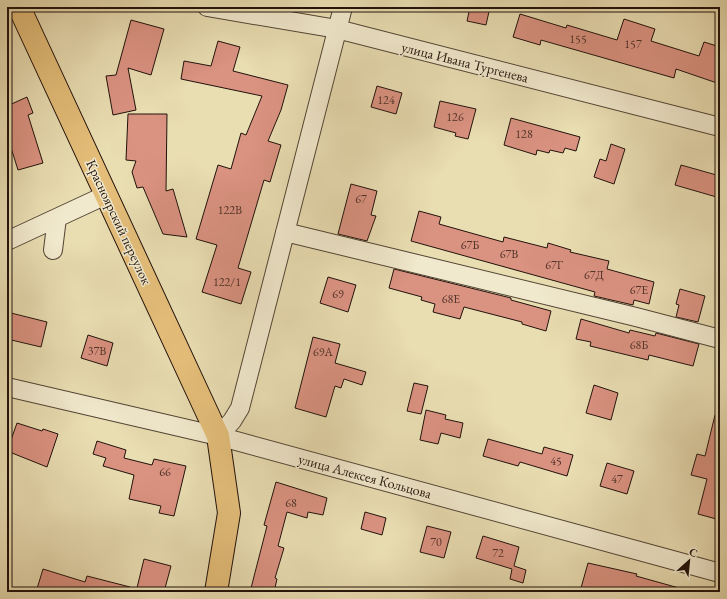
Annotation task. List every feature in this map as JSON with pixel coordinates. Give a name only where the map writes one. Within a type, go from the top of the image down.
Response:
[{"type":"main road","name":"Красноярский переулок","points":[[19,7],[218,436],[230,513],[216,592]]},
{"type":"street","name":"улица Ивана Тургенева","points":[[207,7],[337,29],[720,127]]},
{"type":"street","points":[[218,436],[232,421],[240,408],[343,7]]},
{"type":"street","points":[[7,241],[106,195]]},
{"type":"street","points":[[53,250],[57,218]]},
{"type":"street","points":[[285,232],[636,316],[720,339]]},
{"type":"street","name":"улица Алексея Кольцова","points":[[7,387],[218,436],[720,573]]},
{"type":"building","points":[[470,7],[490,7],[486,25],[467,21]]},
{"type":"building","points":[[520,14],[566,28],[567,25],[617,40],[624,19],[655,29],[651,41],[699,56],[704,42],[720,47],[720,72],[717,83],[676,69],[674,78],[541,40],[540,45],[513,37]]},
{"type":"building","points":[[131,20],[164,29],[151,75],[128,68],[136,110],[113,115],[106,76],[116,75]]},
{"type":"building","points":[[218,41],[240,47],[233,71],[288,85],[281,110],[268,141],[281,145],[270,182],[264,180],[238,268],[251,272],[241,304],[202,292],[217,245],[196,239],[218,165],[231,169],[241,133],[246,135],[262,96],[181,79],[184,61],[211,66]]},
{"type":"building","points":[[377,86],[402,93],[396,114],[371,107]]},
{"type":"building","points":[[27,97],[33,113],[28,115],[43,163],[18,170],[7,135],[7,106]]},
{"type":"building","points":[[440,101],[476,109],[468,139],[455,136],[456,133],[434,127]]},
{"type":"building","points":[[128,114],[167,114],[166,191],[173,189],[187,237],[163,234],[143,187],[137,188],[132,172],[136,161],[126,160]]},
{"type":"building","points":[[511,118],[580,137],[576,151],[565,148],[563,153],[550,150],[549,153],[537,150],[536,155],[504,145]]},
{"type":"building","points":[[611,144],[625,149],[614,184],[594,177],[600,159],[606,161]]},
{"type":"building","points":[[681,165],[720,176],[720,198],[675,185]]},
{"type":"building","points":[[351,184],[377,191],[371,215],[376,216],[367,241],[338,234]]},
{"type":"building","points":[[419,211],[441,217],[439,224],[503,242],[504,237],[547,248],[548,243],[571,250],[570,252],[609,261],[607,269],[654,282],[649,304],[634,300],[633,305],[594,296],[595,292],[411,241]]},
{"type":"building","points":[[394,269],[511,298],[511,300],[551,311],[546,331],[522,324],[522,322],[464,307],[460,319],[433,312],[435,304],[421,300],[422,297],[389,288]]},
{"type":"building","points":[[328,277],[356,285],[348,312],[320,303]]},
{"type":"building","points":[[680,289],[705,296],[698,322],[676,317],[679,305],[676,304]]},
{"type":"building","points":[[7,312],[47,322],[41,347],[7,339]]},
{"type":"building","points":[[581,319],[629,333],[630,330],[655,336],[656,333],[699,344],[693,366],[649,355],[648,360],[590,346],[591,342],[576,339]]},
{"type":"building","points":[[88,335],[113,343],[107,366],[81,358]]},
{"type":"building","points":[[313,337],[340,344],[335,363],[366,372],[362,385],[344,379],[341,388],[335,386],[326,417],[295,408]]},
{"type":"building","points":[[414,383],[428,386],[421,414],[407,411]]},
{"type":"building","points":[[594,385],[618,393],[611,420],[586,413]]},
{"type":"building","points":[[426,410],[446,415],[445,419],[463,423],[460,438],[441,433],[438,444],[420,440]]},
{"type":"building","points":[[715,415],[720,416],[720,520],[698,514],[707,479],[691,475],[697,454],[705,456]]},
{"type":"building","points":[[17,423],[42,431],[43,429],[58,434],[47,467],[7,451]]},
{"type":"building","points":[[488,439],[542,454],[544,447],[573,455],[567,476],[520,462],[518,466],[483,456]]},
{"type":"building","points":[[97,441],[126,450],[124,458],[152,465],[154,459],[186,466],[174,516],[159,513],[161,506],[129,499],[134,475],[103,466],[106,458],[93,454]]},
{"type":"building","points":[[607,463],[634,471],[627,494],[600,486]]},
{"type":"building","points":[[276,482],[327,498],[323,515],[308,512],[307,518],[287,512],[278,546],[284,548],[275,578],[277,579],[274,592],[250,592],[267,526],[264,525]]},
{"type":"building","points":[[365,512],[386,518],[382,535],[361,529]]},
{"type":"building","points":[[427,526],[451,532],[444,558],[420,552]]},
{"type":"building","points":[[483,536],[519,547],[514,566],[526,570],[523,583],[510,579],[512,569],[476,558]]},
{"type":"building","points":[[144,559],[171,566],[164,592],[136,592]]},
{"type":"building","points":[[588,563],[637,574],[636,576],[679,588],[679,592],[586,592],[587,590],[581,588]]},
{"type":"building","points":[[43,569],[85,582],[87,576],[130,587],[130,592],[36,592]]}]
